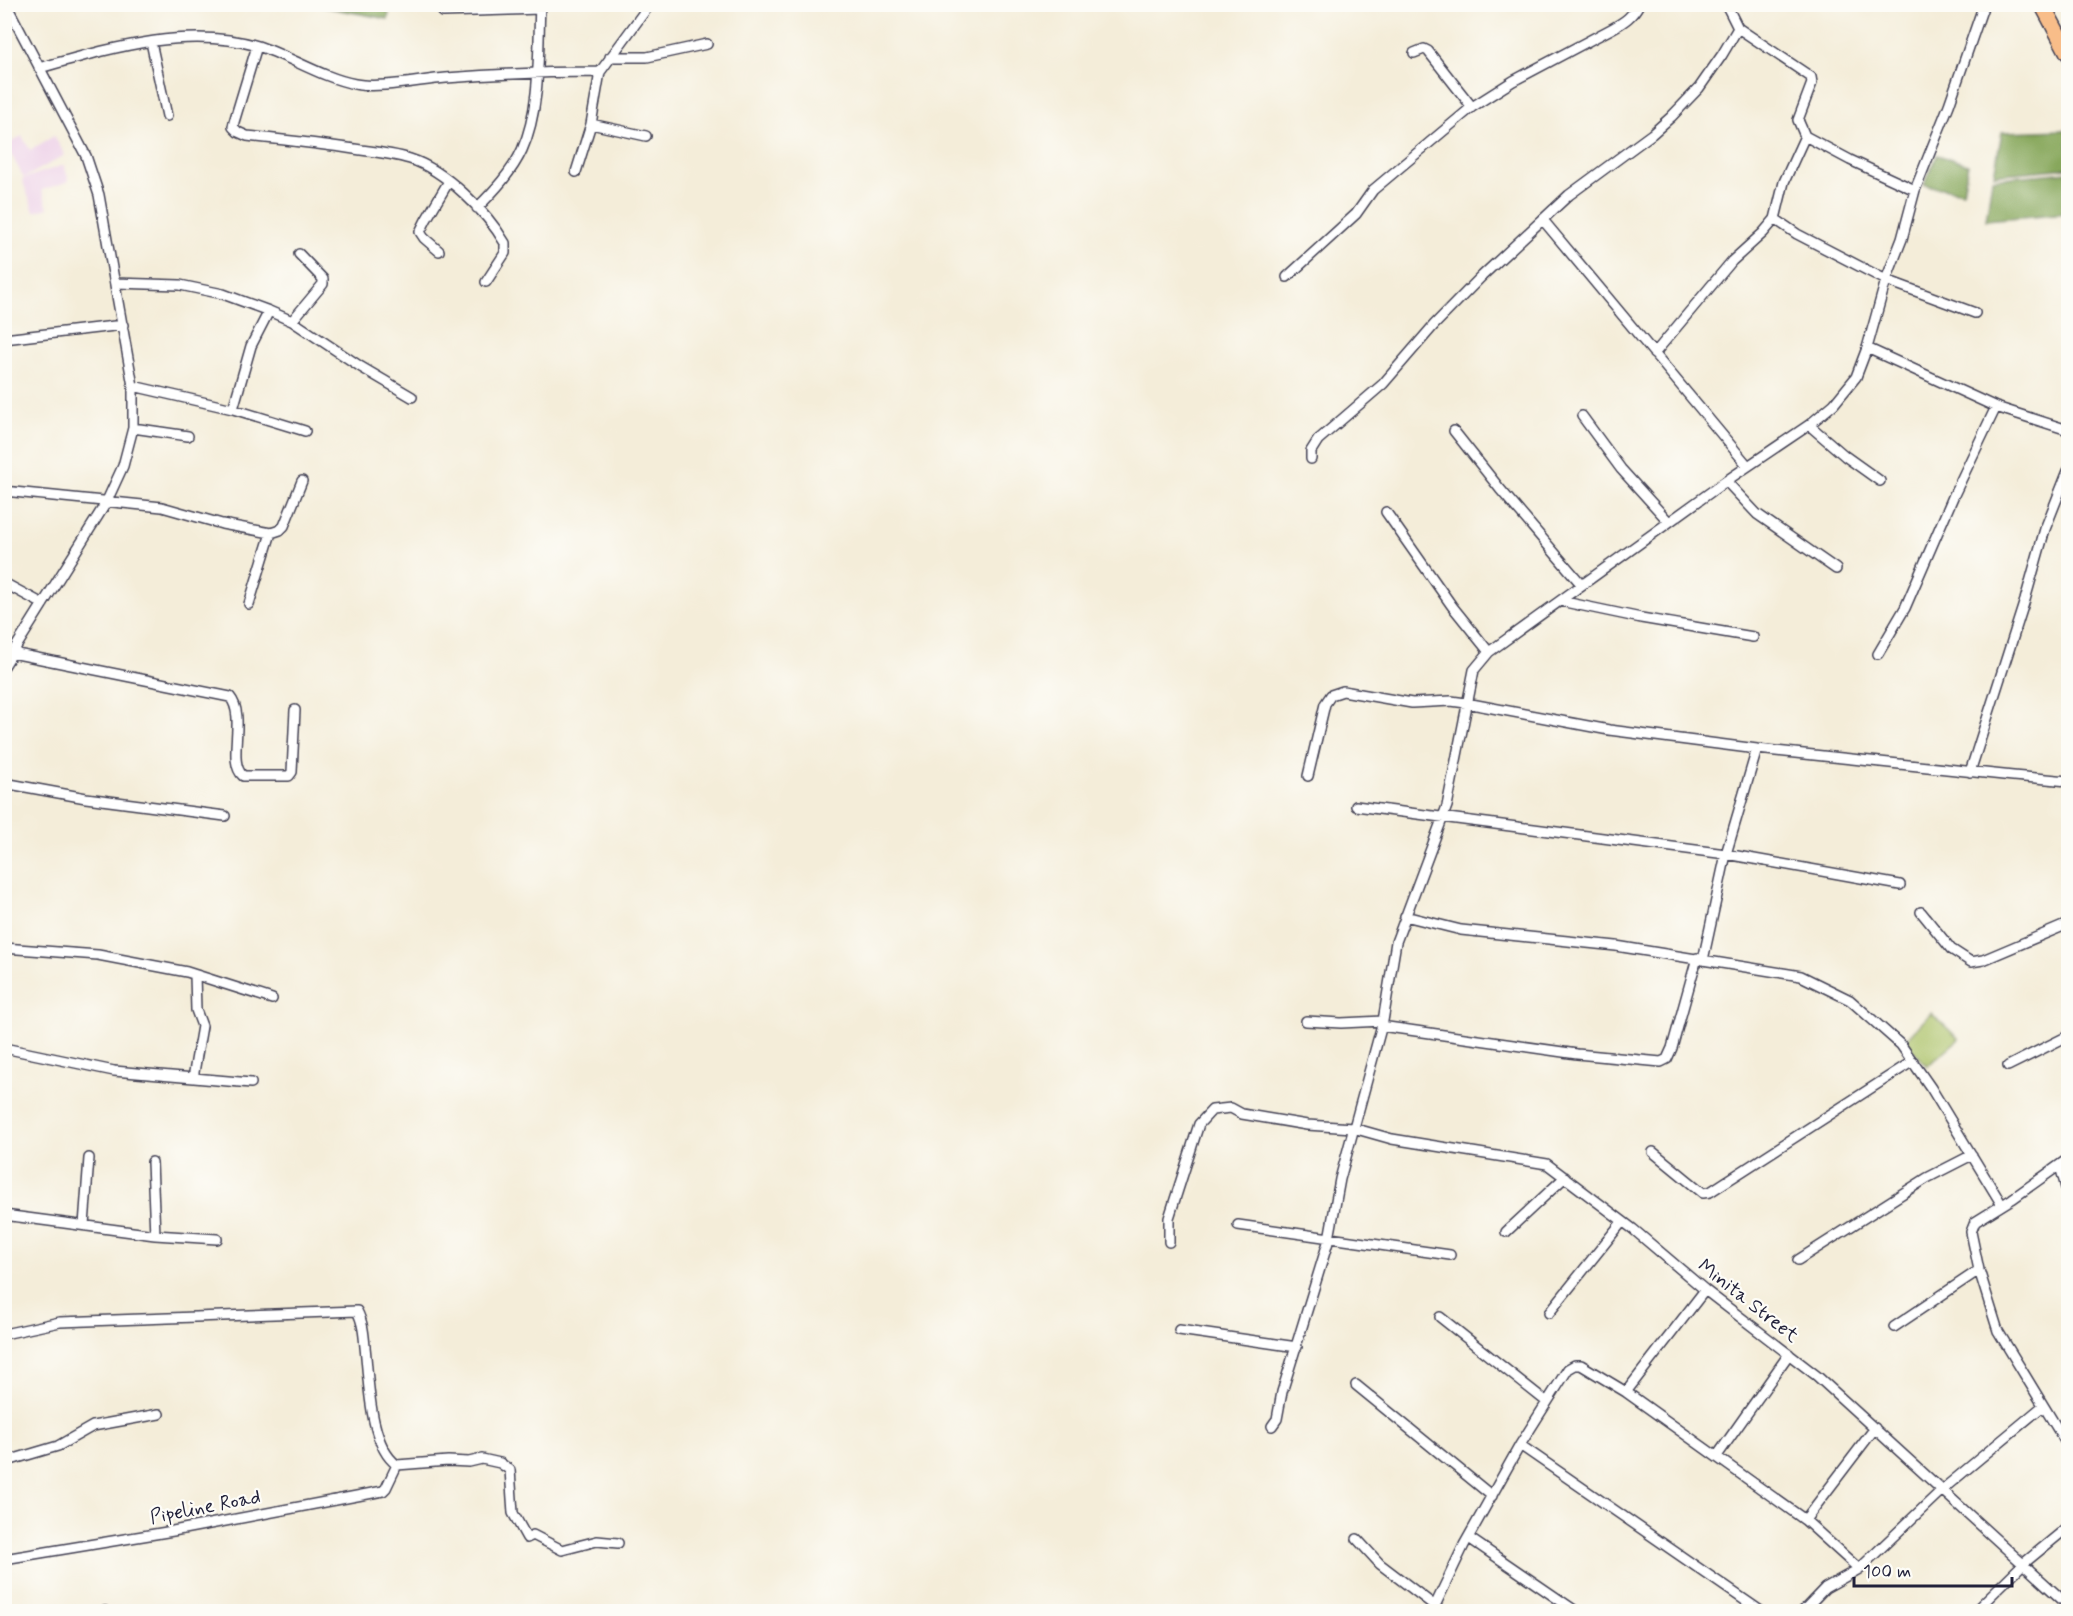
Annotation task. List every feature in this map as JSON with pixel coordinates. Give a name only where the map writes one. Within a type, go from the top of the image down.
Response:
[{"type":"main road","points":[[2042,4],[2068,53]]},
{"type":"street","points":[[4,666],[106,503],[123,466],[133,428],[133,386],[99,195],[86,156],[6,4]]},
{"type":"street","points":[[576,172],[591,124],[600,72],[650,4]]},
{"type":"street","points":[[1287,278],[1356,214],[1373,190],[1472,107],[1513,81],[1628,19],[1636,12],[1639,4]]},
{"type":"street","points":[[1726,4],[1738,28],[1811,78],[1810,88],[1798,120],[1805,136],[1915,190]]},
{"type":"street","points":[[1272,1426],[1277,1419],[1282,1392],[1329,1239],[1340,1179],[1382,1024],[1396,942],[1447,806],[1474,670],[1489,652],[1809,424],[1834,404],[1856,377],[1868,348],[1886,280],[1902,239],[1915,190],[1949,105],[1984,4]]},
{"type":"street","points":[[443,12],[540,7],[532,121],[521,151],[507,173],[477,208]]},
{"type":"street","points":[[1311,459],[1311,451],[1318,440],[1383,384],[1434,325],[1482,276],[1569,195],[1652,134],[1671,117],[1699,88],[1738,28]]},
{"type":"street","points":[[39,68],[112,48],[192,39],[228,40],[257,46],[356,85],[537,72],[600,72]]},
{"type":"street","points":[[151,42],[167,116]]},
{"type":"street","points":[[610,57],[647,57],[707,44]]},
{"type":"street","points":[[257,46],[233,128],[247,136],[318,143],[411,159],[449,181],[477,208],[505,243],[505,253],[486,282]]},
{"type":"street","points":[[1414,53],[1424,49],[1428,51],[1472,107]]},
{"type":"street","points":[[591,124],[646,136]]},
{"type":"street","points":[[1654,354],[1732,261],[1775,219],[1784,182],[1805,136]]},
{"type":"street","points":[[439,251],[420,232],[449,181]]},
{"type":"street","points":[[1775,219],[1797,234],[1886,280],[1975,313]]},
{"type":"street","points":[[1543,220],[1748,466]]},
{"type":"street","points":[[292,321],[323,284],[323,279],[299,254]]},
{"type":"street","points":[[115,283],[180,285],[223,294],[269,311],[292,321],[361,367],[412,397]]},
{"type":"street","points":[[233,409],[251,346],[269,311]]},
{"type":"street","points":[[4,339],[123,325]]},
{"type":"street","points":[[1868,348],[1996,407],[2068,430]]},
{"type":"street","points":[[133,386],[233,409],[305,431]]},
{"type":"street","points":[[1878,654],[1905,608],[1953,497],[1996,407]]},
{"type":"street","points":[[1582,416],[1621,469],[1669,522]]},
{"type":"street","points":[[1809,424],[1845,456],[1880,481]]},
{"type":"street","points":[[133,428],[188,436]]},
{"type":"street","points":[[1454,431],[1582,585]]},
{"type":"street","points":[[1970,772],[2022,611],[2045,529],[2068,471]]},
{"type":"street","points":[[1726,481],[1757,514],[1836,569]]},
{"type":"street","points":[[4,491],[162,507],[222,524],[271,533],[284,526],[302,482]]},
{"type":"street","points":[[1386,513],[1452,606],[1489,652]]},
{"type":"street","points":[[249,603],[271,533]]},
{"type":"street","points":[[4,583],[43,604]]},
{"type":"street","points":[[1560,601],[1641,618],[1754,637]]},
{"type":"street","points":[[12,653],[230,697],[237,709],[237,768],[243,776],[289,776],[292,772],[295,710]]},
{"type":"street","points":[[1308,776],[1325,704],[1331,695],[1343,691],[1412,703],[1451,701],[1466,703],[1609,730],[1757,749],[2068,781]]},
{"type":"street","points":[[1306,1021],[1382,1024],[1576,1054],[1661,1062],[1667,1059],[1700,959],[1726,854],[1757,749]]},
{"type":"street","points":[[4,783],[86,798],[225,816]]},
{"type":"street","points":[[1356,806],[1726,854],[1900,885]]},
{"type":"street","points":[[1921,912],[1951,949],[1971,962],[1983,960],[2068,924]]},
{"type":"street","points":[[1406,916],[1461,930],[1616,946],[1801,976],[1850,1000],[1901,1045],[2002,1205]]},
{"type":"street","points":[[4,948],[98,955],[195,975],[272,999]]},
{"type":"street","points":[[193,1078],[202,1026],[196,1010],[195,975]]},
{"type":"street","points":[[2008,1065],[2068,1036]]},
{"type":"street","points":[[4,1048],[114,1071],[251,1083]]},
{"type":"street","points":[[1653,1152],[1707,1193],[1913,1061]]},
{"type":"street","name":"Minita Street","points":[[1169,1242],[1169,1218],[1199,1124],[1212,1110],[1231,1108],[1242,1114],[1307,1125],[1353,1128],[1392,1138],[1546,1164],[1622,1221],[1705,1290],[1817,1376],[2068,1605]]},
{"type":"street","points":[[1798,1260],[1884,1208],[1927,1178],[1972,1155]]},
{"type":"street","points":[[84,1225],[88,1158]]},
{"type":"street","points":[[2068,1159],[1975,1222],[1971,1232],[1979,1270],[1998,1331],[2068,1446]]},
{"type":"street","points":[[152,1162],[155,1235]]},
{"type":"street","points":[[2060,1166],[2068,1195]]},
{"type":"street","points":[[1506,1232],[1565,1177]]},
{"type":"street","points":[[4,1215],[155,1235],[217,1239]]},
{"type":"street","points":[[1549,1313],[1622,1221]]},
{"type":"street","points":[[1238,1225],[1450,1255]]},
{"type":"street","points":[[1894,1327],[1979,1270]]},
{"type":"street","points":[[1626,1392],[1705,1290]]},
{"type":"street","points":[[4,1335],[60,1322],[357,1311],[363,1329],[376,1432],[384,1452],[397,1465],[448,1461],[469,1462],[482,1459],[500,1463],[510,1470],[513,1513],[527,1538],[532,1535],[562,1550],[597,1541],[618,1544]]},
{"type":"street","points":[[1440,1317],[1547,1402]]},
{"type":"street","points":[[1179,1330],[1297,1347]]},
{"type":"street","points":[[1717,1456],[1789,1354]]},
{"type":"street","points":[[1357,1539],[1380,1564],[1433,1609],[1520,1445],[1568,1369],[1581,1365],[1626,1392],[1806,1520],[1859,1569]]},
{"type":"street","points":[[1356,1385],[1492,1496]]},
{"type":"street","points":[[1802,1611],[1825,1588],[1859,1569],[1942,1489],[2043,1407]]},
{"type":"street","points":[[4,1462],[58,1446],[93,1426],[159,1414]]},
{"type":"street","points":[[1806,1520],[1875,1428]]},
{"type":"street","points":[[1520,1445],[1762,1611]]},
{"type":"street","name":"Pipeline Road","points":[[4,1560],[383,1491],[397,1465]]},
{"type":"street","points":[[1974,1611],[2023,1564],[2068,1527]]},
{"type":"street","points":[[1469,1538],[1576,1611]]},
{"type":"street","points":[[1556,1611],[1563,1602]]},
{"type":"shaded area","points":[[22,136],[30,150],[54,136],[65,155],[24,178],[6,145]]},
{"type":"shaded area","points":[[64,165],[69,181],[42,190],[48,208],[34,212],[22,179]]},
{"type":"green space","points":[[390,4],[388,19],[313,5]]},
{"type":"green space","points":[[2065,130],[2068,136],[2068,168],[1994,175],[2002,132]]},
{"type":"green space","points":[[1937,155],[1968,164],[1963,192],[1924,185]]},
{"type":"green space","points":[[2068,172],[2068,213],[1986,220],[1992,179]]},
{"type":"green space","points":[[1931,1013],[1959,1039],[1927,1066],[1905,1041]]}]
